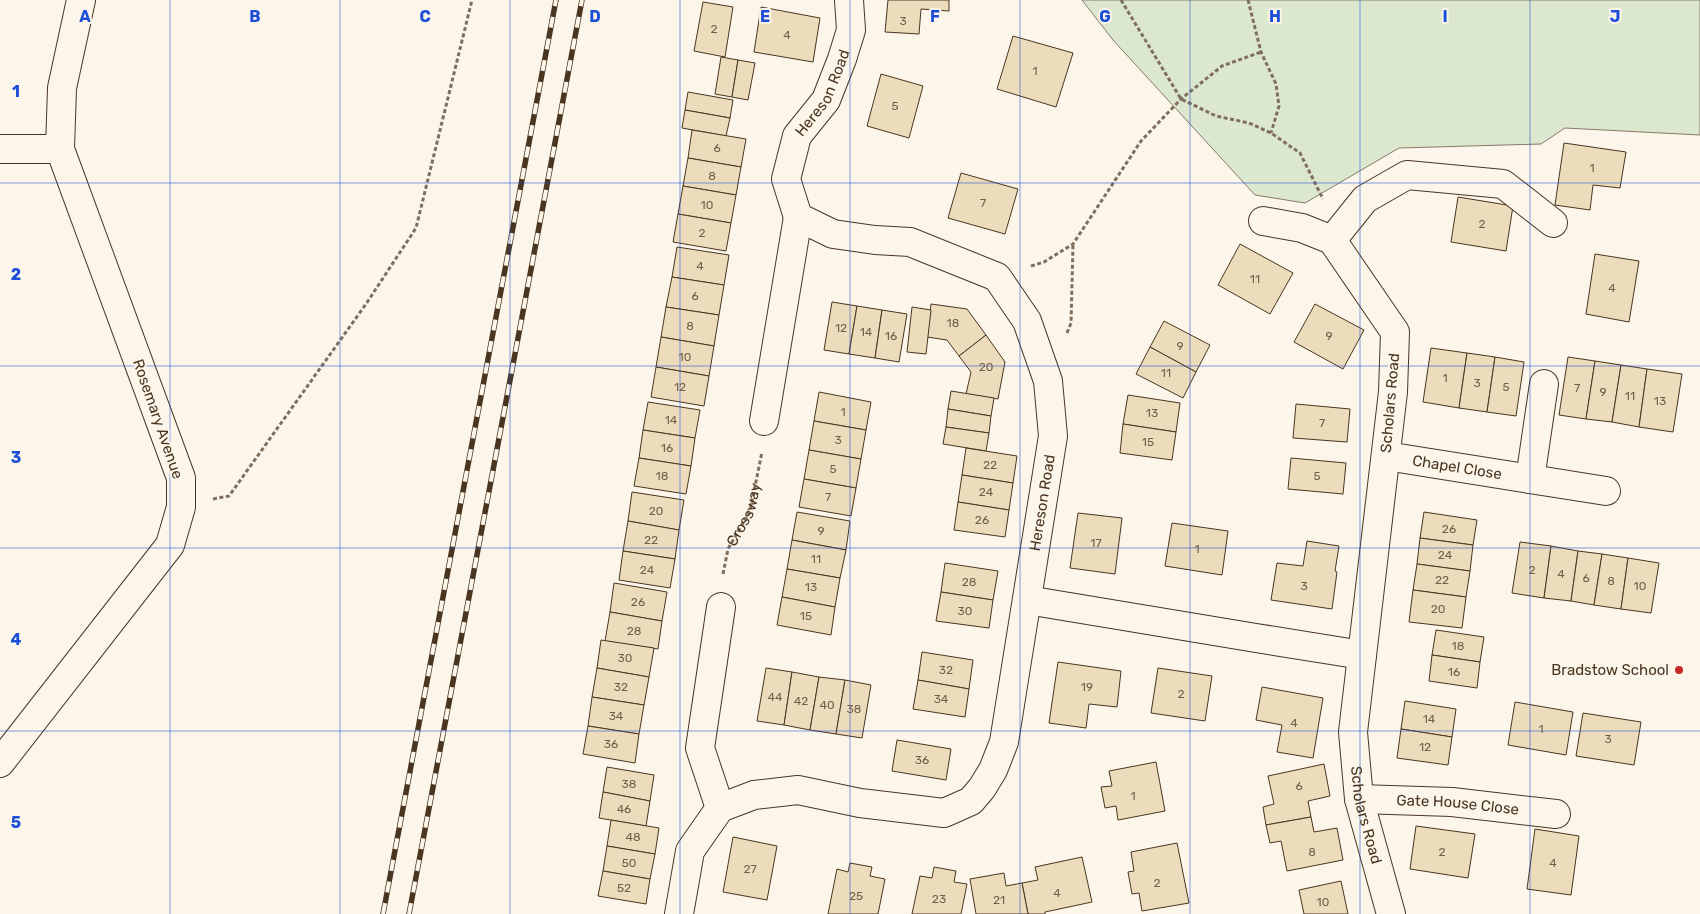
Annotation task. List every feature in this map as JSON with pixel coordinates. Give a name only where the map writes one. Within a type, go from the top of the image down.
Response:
[{"type":"street","points":[[0,149],[60,149],[62,88],[81,0]]},
{"type":"street","name":"Hereson Road","points":[[798,217],[786,179],[797,136],[826,100],[842,60],[852,30],[849,0]]},
{"type":"street","name":"Rosemary Avenue","points":[[0,763],[170,544],[181,507],[181,478],[60,149]]},
{"type":"street","points":[[1263,221],[1302,228],[1332,240],[1365,199],[1407,175],[1503,184],[1553,224]]},
{"type":"street","points":[[764,421],[798,217],[833,234],[875,240],[910,242],[997,277]]},
{"type":"street","name":"Scholars Road","points":[[1332,240],[1395,332],[1393,392],[1353,732],[1359,799],[1391,914]]},
{"type":"street","name":"Hereson Road","points":[[720,808],[754,795],[798,790],[860,803],[944,813],[971,801],[993,770],[1004,742],[1053,436],[1048,381],[1027,321],[997,277]]},
{"type":"street","points":[[1530,479],[1544,384]]},
{"type":"street","name":"Chapel Close","points":[[1386,456],[1606,491]]},
{"type":"street","points":[[1027,600],[1362,655]]},
{"type":"street","points":[[679,914],[690,851],[720,808],[700,748],[721,606]]},
{"type":"street","name":"Gate House Close","points":[[1359,799],[1452,802],[1556,814]]},
{"type":"path","points":[[181,507],[229,496],[366,304],[416,228],[472,0]]},
{"type":"path","points":[[1121,0],[1181,99],[1216,116],[1249,123],[1271,133],[1300,153],[1322,195],[1332,240]]},
{"type":"path","points":[[1248,0],[1261,52],[1276,84],[1279,106],[1271,133]]},
{"type":"path","points":[[997,277],[1044,262],[1073,244],[1141,141],[1181,99],[1222,66],[1261,52]]},
{"type":"path","points":[[1048,381],[1070,323],[1073,244]]},
{"type":"path","name":"Crossway","points":[[721,606],[720,586],[728,549],[750,511],[761,455],[764,421]]},
{"type":"green space","points":[[1082,0],[1700,0],[1700,135],[1565,128],[1541,144],[1399,148],[1305,203],[1255,195],[1113,40]]},
{"type":"building","points":[[888,0],[949,0],[949,11],[921,9],[919,34],[885,32]]},
{"type":"building","points":[[703,2],[733,7],[725,57],[694,51]]},
{"type":"building","points":[[761,7],[820,18],[813,62],[754,52]]},
{"type":"building","points":[[1013,36],[1073,53],[1056,107],[997,89]]},
{"type":"building","points":[[721,57],[738,60],[732,97],[715,94]]},
{"type":"building","points":[[738,60],[755,63],[748,100],[732,97]]},
{"type":"building","points":[[881,74],[923,86],[909,138],[867,126]]},
{"type":"building","points":[[688,92],[733,100],[730,118],[685,110]]},
{"type":"building","points":[[685,110],[730,118],[726,136],[682,128]]},
{"type":"building","points":[[692,130],[746,139],[741,167],[688,158]]},
{"type":"building","points":[[1564,143],[1626,152],[1620,188],[1593,185],[1590,210],[1555,205]]},
{"type":"building","points":[[688,158],[741,167],[736,195],[683,186]]},
{"type":"building","points":[[961,173],[1018,189],[1005,234],[948,218]]},
{"type":"building","points":[[683,186],[736,195],[731,223],[678,214]]},
{"type":"building","points":[[1458,197],[1513,206],[1506,251],[1451,242]]},
{"type":"building","points":[[678,214],[731,223],[726,251],[673,242]]},
{"type":"building","points":[[1240,244],[1293,273],[1270,314],[1218,285]]},
{"type":"building","points":[[677,247],[729,255],[724,285],[672,277]]},
{"type":"building","points":[[1595,254],[1639,261],[1629,322],[1586,314]]},
{"type":"building","points":[[672,277],[724,285],[719,315],[666,307]]},
{"type":"building","points":[[832,302],[857,306],[849,354],[824,350]]},
{"type":"building","points":[[931,304],[967,309],[986,335],[959,356],[947,340],[927,337]]},
{"type":"building","points":[[1315,304],[1364,330],[1343,369],[1294,342]]},
{"type":"building","points":[[857,306],[882,310],[875,358],[849,354]]},
{"type":"building","points":[[666,307],[719,315],[714,346],[661,337]]},
{"type":"building","points":[[912,307],[931,310],[926,354],[907,352]]},
{"type":"building","points":[[882,310],[907,314],[899,362],[875,358]]},
{"type":"building","points":[[1164,321],[1210,345],[1196,372],[1150,347]]},
{"type":"building","points":[[986,335],[1005,362],[998,399],[966,394],[971,372],[959,356]]},
{"type":"building","points":[[661,337],[714,346],[709,376],[656,367]]},
{"type":"building","points":[[1150,347],[1196,372],[1183,398],[1136,374]]},
{"type":"building","points":[[1431,348],[1467,353],[1459,408],[1423,402]]},
{"type":"building","points":[[1467,353],[1495,357],[1487,412],[1459,408]]},
{"type":"building","points":[[1495,357],[1524,362],[1516,416],[1487,412]]},
{"type":"building","points":[[1568,357],[1595,361],[1586,419],[1559,415]]},
{"type":"building","points":[[1595,361],[1621,365],[1612,422],[1586,419]]},
{"type":"building","points":[[1621,365],[1647,369],[1639,427],[1612,422]]},
{"type":"building","points":[[656,367],[709,376],[704,406],[651,397]]},
{"type":"building","points":[[1647,369],[1682,374],[1673,432],[1639,427]]},
{"type":"building","points":[[951,391],[994,398],[991,416],[948,409]]},
{"type":"building","points":[[819,392],[871,402],[866,430],[814,421]]},
{"type":"building","points":[[1128,395],[1180,403],[1176,432],[1123,424]]},
{"type":"building","points":[[648,402],[700,410],[695,438],[643,430]]},
{"type":"building","points":[[1296,404],[1350,409],[1347,442],[1293,438]]},
{"type":"building","points":[[948,409],[991,416],[989,433],[946,427]]},
{"type":"building","points":[[814,421],[866,430],[861,459],[809,450]]},
{"type":"building","points":[[1123,424],[1176,432],[1172,460],[1120,453]]},
{"type":"building","points":[[946,427],[989,433],[986,451],[943,444]]},
{"type":"building","points":[[643,430],[695,438],[691,466],[639,458]]},
{"type":"building","points":[[966,448],[1017,456],[1013,483],[962,475]]},
{"type":"building","points":[[809,450],[861,459],[856,488],[804,479]]},
{"type":"building","points":[[639,458],[691,466],[686,494],[634,486]]},
{"type":"building","points":[[1291,458],[1346,463],[1343,494],[1288,489]]},
{"type":"building","points":[[962,475],[1013,483],[1009,510],[958,502]]},
{"type":"building","points":[[804,479],[856,488],[851,516],[799,507]]},
{"type":"building","points":[[632,492],[684,500],[679,530],[628,521]]},
{"type":"building","points":[[958,502],[1009,510],[1005,537],[954,530]]},
{"type":"building","points":[[797,512],[850,521],[846,550],[792,540]]},
{"type":"building","points":[[1424,512],[1477,520],[1473,545],[1420,538]]},
{"type":"building","points":[[1078,513],[1122,518],[1115,574],[1070,568]]},
{"type":"building","points":[[628,521],[679,530],[675,559],[623,551]]},
{"type":"building","points":[[1172,523],[1228,531],[1222,575],[1165,566]]},
{"type":"building","points":[[1420,538],[1473,545],[1470,571],[1417,564]]},
{"type":"building","points":[[792,540],[846,550],[840,578],[787,569]]},
{"type":"building","points":[[1307,541],[1339,546],[1332,609],[1271,600],[1277,563],[1303,566]]},
{"type":"building","points":[[1520,542],[1551,546],[1544,598],[1512,593]]},
{"type":"building","points":[[1551,546],[1578,551],[1571,601],[1544,598]]},
{"type":"building","points":[[623,551],[675,559],[670,588],[619,580]]},
{"type":"building","points":[[1578,551],[1602,554],[1594,605],[1571,601]]},
{"type":"building","points":[[1602,554],[1628,558],[1621,609],[1594,605]]},
{"type":"building","points":[[1628,558],[1659,563],[1651,613],[1621,609]]},
{"type":"building","points":[[945,563],[998,571],[993,600],[941,592]]},
{"type":"building","points":[[1417,564],[1470,571],[1466,597],[1413,590]]},
{"type":"building","points":[[787,569],[840,578],[835,607],[782,597]]},
{"type":"building","points":[[614,583],[667,592],[662,621],[610,612]]},
{"type":"building","points":[[1413,590],[1466,597],[1462,628],[1409,622]]},
{"type":"building","points":[[941,592],[993,600],[989,628],[936,621]]},
{"type":"building","points":[[782,597],[835,607],[831,635],[777,625]]},
{"type":"building","points":[[610,612],[662,621],[658,649],[605,641]]},
{"type":"building","points":[[1436,630],[1484,637],[1480,662],[1432,655]]},
{"type":"building","points":[[601,640],[654,648],[649,677],[597,668]]},
{"type":"building","points":[[922,652],[973,660],[969,689],[918,680]]},
{"type":"building","points":[[1432,655],[1480,662],[1477,688],[1429,681]]},
{"type":"building","points":[[1058,662],[1121,671],[1117,707],[1089,704],[1086,728],[1049,723]]},
{"type":"building","points":[[597,668],[649,677],[644,705],[592,697]]},
{"type":"building","points":[[766,668],[792,672],[784,725],[757,721]]},
{"type":"building","points":[[1158,668],[1212,676],[1205,721],[1151,713]]},
{"type":"building","points":[[792,672],[819,677],[810,730],[784,725]]},
{"type":"building","points":[[819,677],[845,680],[836,734],[810,730]]},
{"type":"building","points":[[845,680],[871,685],[862,738],[836,734]]},
{"type":"building","points":[[918,680],[969,689],[965,717],[913,709]]},
{"type":"building","points":[[1262,687],[1323,698],[1313,758],[1277,752],[1282,725],[1256,720]]},
{"type":"building","points":[[592,697],[644,705],[639,734],[588,726]]},
{"type":"building","points":[[1405,701],[1456,709],[1452,737],[1401,729]]},
{"type":"building","points":[[1515,702],[1573,712],[1566,755],[1508,745]]},
{"type":"building","points":[[1583,713],[1641,722],[1634,765],[1576,756]]},
{"type":"building","points":[[588,726],[639,734],[635,763],[583,754]]},
{"type":"building","points":[[1401,729],[1452,737],[1448,765],[1397,758]]},
{"type":"building","points":[[897,740],[951,749],[946,780],[892,771]]},
{"type":"building","points":[[1156,762],[1165,811],[1118,820],[1116,806],[1105,808],[1101,787],[1112,786],[1109,771]]},
{"type":"building","points":[[1324,764],[1330,796],[1308,801],[1311,817],[1266,825],[1263,807],[1274,804],[1268,776]]},
{"type":"building","points":[[607,767],[654,775],[650,801],[603,792]]},
{"type":"building","points":[[603,792],[650,801],[646,826],[599,818]]},
{"type":"building","points":[[1311,817],[1314,832],[1337,828],[1343,860],[1287,871],[1281,841],[1270,843],[1266,825]]},
{"type":"building","points":[[611,820],[659,828],[655,854],[607,846]]},
{"type":"building","points":[[1416,826],[1475,834],[1468,878],[1410,869]]},
{"type":"building","points":[[1535,829],[1579,836],[1571,895],[1527,889]]},
{"type":"building","points":[[733,837],[777,846],[767,900],[723,892]]},
{"type":"building","points":[[1177,843],[1189,903],[1142,911],[1139,893],[1132,894],[1128,872],[1134,871],[1131,852]]},
{"type":"building","points":[[607,846],[655,854],[650,879],[603,871]]},
{"type":"building","points":[[1082,857],[1092,902],[1045,912],[1045,914],[1028,914],[1022,883],[1038,880],[1035,867]]},
{"type":"building","points":[[850,863],[872,867],[870,876],[885,879],[878,914],[828,914],[837,869],[848,872]]},
{"type":"building","points":[[934,867],[956,871],[954,882],[967,884],[961,914],[912,914],[920,876],[932,878]]},
{"type":"building","points":[[603,871],[650,879],[646,904],[598,896]]},
{"type":"building","points":[[1004,873],[1006,886],[1022,883],[1028,914],[976,914],[970,879]]},
{"type":"building","points":[[1341,881],[1348,914],[1304,914],[1299,890]]},
{"type":"railway","points":[[383,914],[556,0]]},
{"type":"railway","points":[[409,914],[582,0]]},
{"type":"place","name":"Bradstow School","points":[[1679,670]]}]
